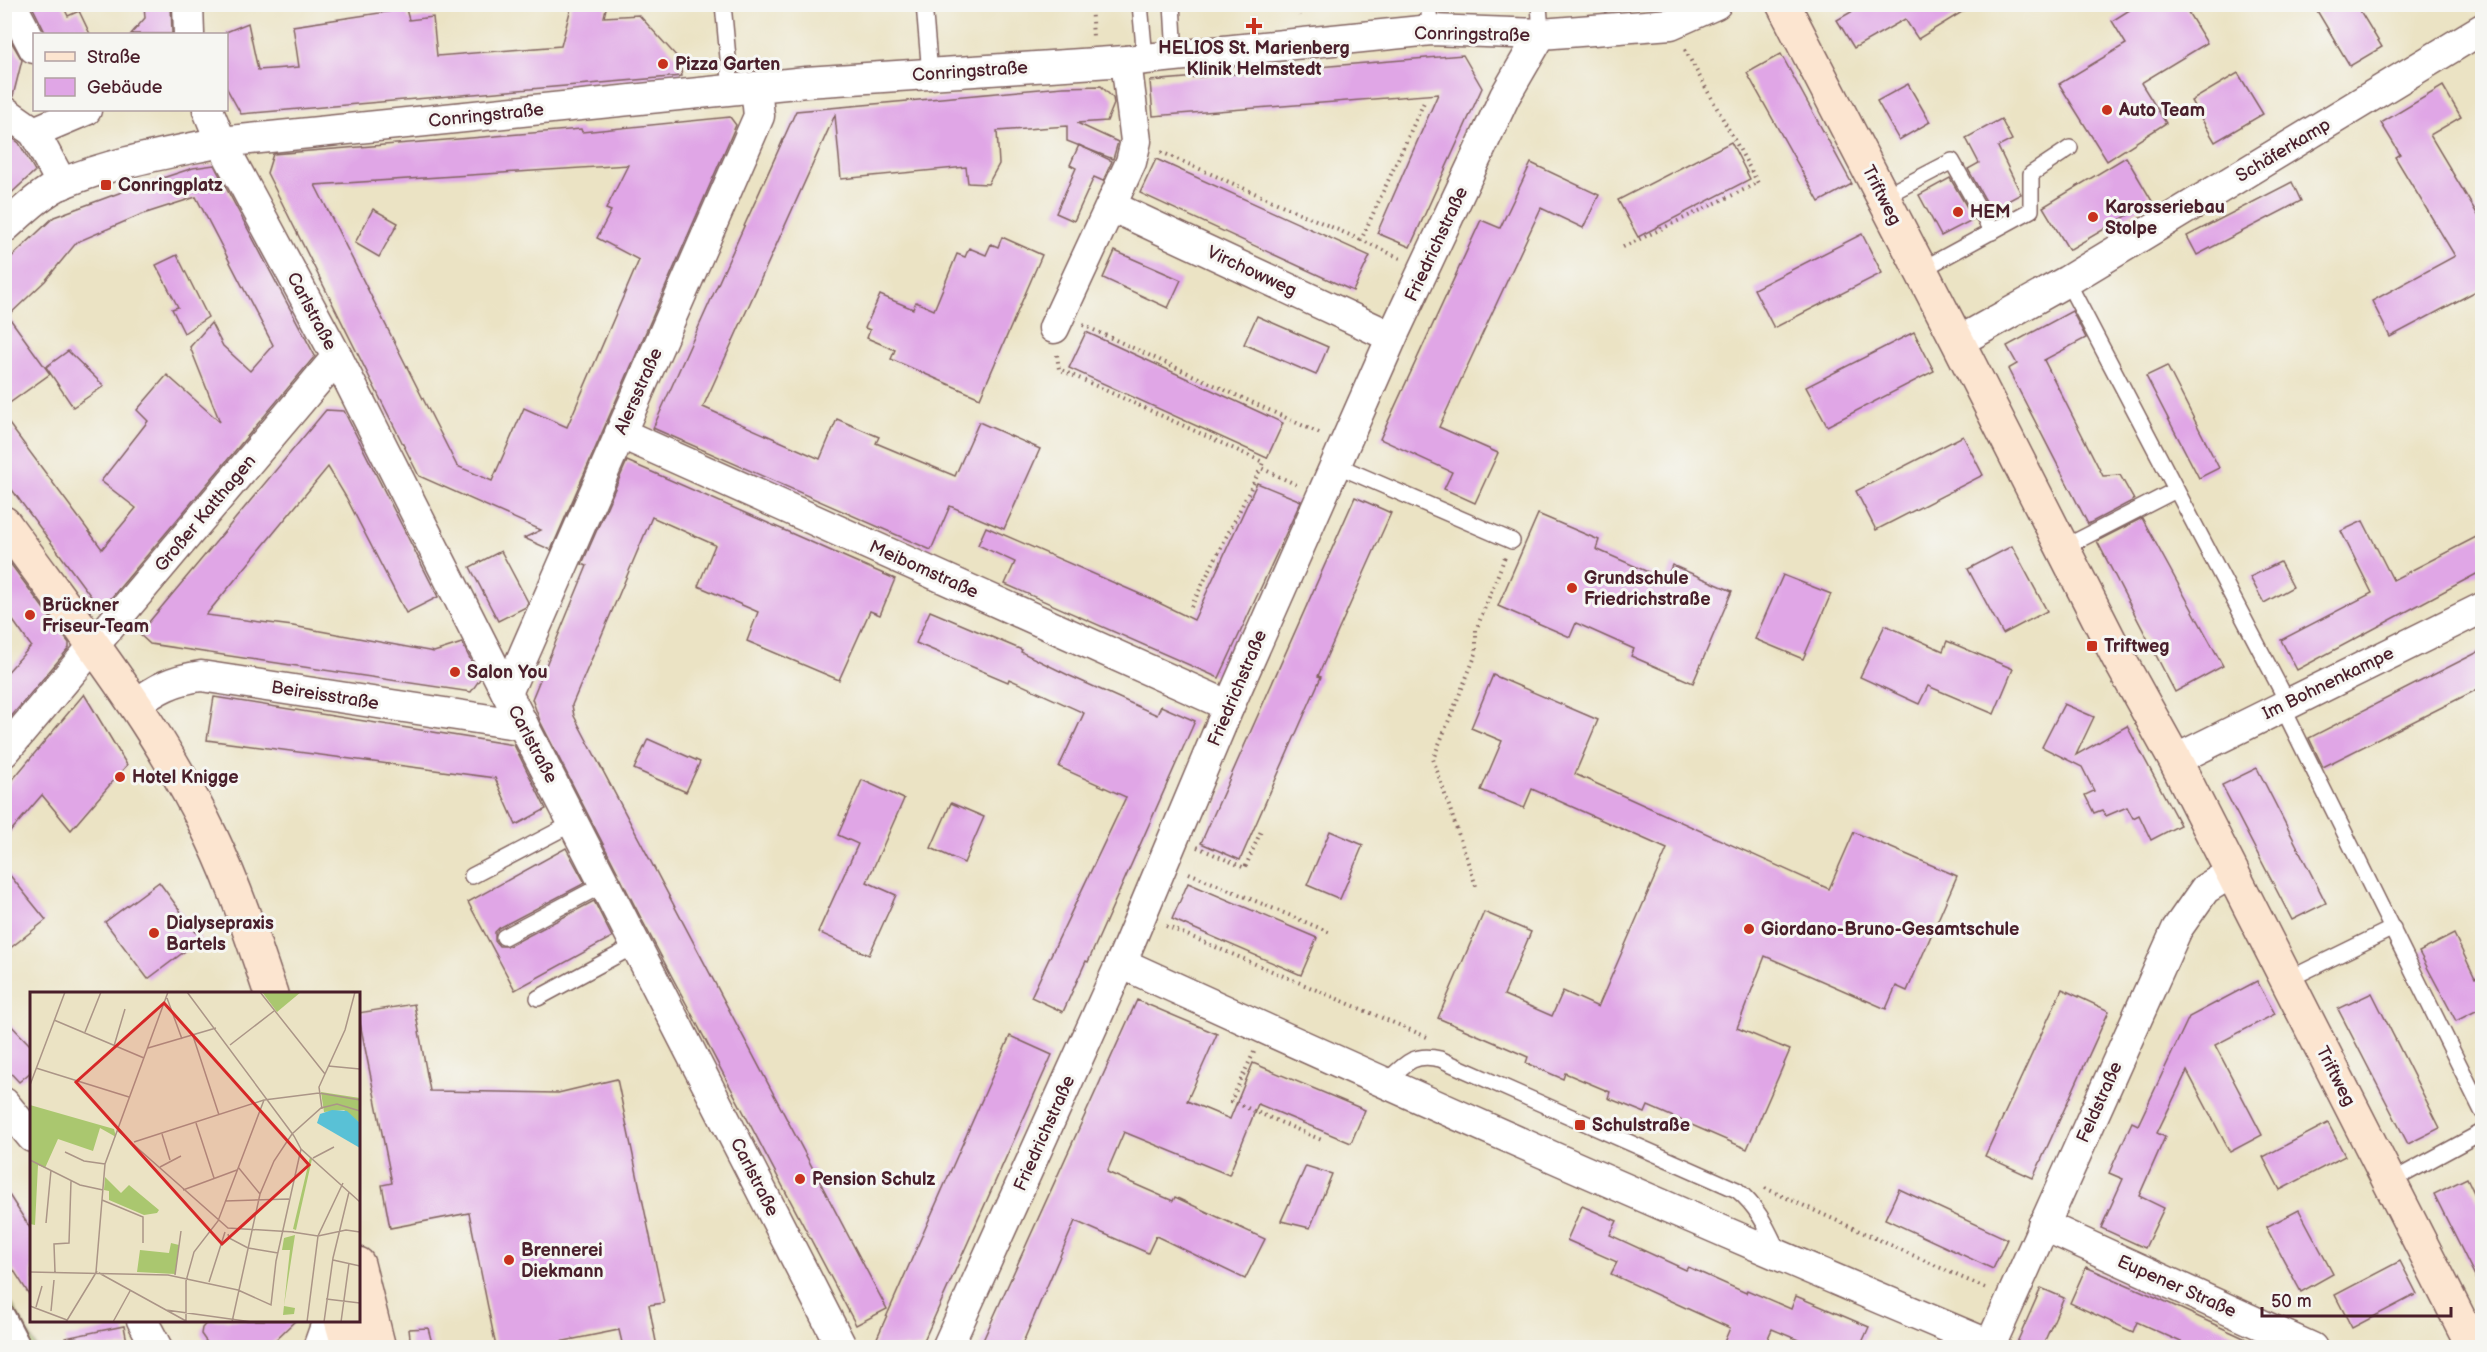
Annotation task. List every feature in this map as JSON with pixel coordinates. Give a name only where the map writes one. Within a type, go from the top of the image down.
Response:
[{"type":"main road","name":"Triftweg","points":[[1783,4],[2118,657],[2175,760],[2474,1347]]},
{"type":"main road","points":[[4,523],[135,705],[171,762],[211,836],[248,925],[271,992]]},
{"type":"main road","points":[[360,1272],[379,1347]]},
{"type":"main road","points":[[342,1322],[349,1347]]},
{"type":"street","points":[[11,4],[33,46]]},
{"type":"street","points":[[188,4],[189,33]]},
{"type":"street","name":"Conringstraße","points":[[221,142],[743,89],[1176,56],[1430,17],[1540,34],[1671,24],[1716,4]]},
{"type":"street","name":"Schäferkamp","points":[[1958,342],[2067,281],[2482,29]]},
{"type":"street","name":"Friedrichstraße","points":[[947,1347],[1120,963],[1229,706],[1392,337],[1505,96],[1540,34]]},
{"type":"street","points":[[1057,321],[1131,162],[1136,141],[1135,59]]},
{"type":"street","name":"Alersstraße","points":[[507,693],[759,116],[743,89]]},
{"type":"street","points":[[4,111],[34,132],[62,184]]},
{"type":"street","points":[[4,228],[23,211],[62,184],[137,160],[221,142],[208,111]]},
{"type":"street","points":[[34,132],[75,112]]},
{"type":"street","name":"Carlstraße","points":[[221,142],[337,357],[842,1347]]},
{"type":"street","name":"Virchowweg","points":[[1111,206],[1392,337]]},
{"type":"street","name":"Großer Katthagen","points":[[4,752],[337,357]]},
{"type":"street","name":"Meibomstraße","points":[[620,433],[1229,706]]},
{"type":"street","name":"Im Bohnenkampe","points":[[2175,760],[2482,608]]},
{"type":"street","name":"Beireisstraße","points":[[135,705],[149,694],[176,680],[201,676],[523,725]]},
{"type":"street","name":"Feldstraße","points":[[1989,1346],[2177,929],[2205,888],[2231,873]]},
{"type":"street","points":[[1120,963],[1781,1257],[1989,1346]]},
{"type":"street","points":[[4,1103],[30,1135]]},
{"type":"street","name":"Eupener Straße","points":[[2043,1225],[2312,1347]]},
{"type":"street","points":[[4,1317],[20,1347]]},
{"type":"street","points":[[143,1322],[157,1347]]},
{"type":"street","points":[[318,1347],[326,1322]]},
{"type":"lane","points":[[723,4],[743,89]]},
{"type":"lane","points":[[924,4],[930,74]]},
{"type":"lane","points":[[1135,59],[1140,4]]},
{"type":"lane","points":[[1172,4],[1176,56]]},
{"type":"lane","points":[[1539,4],[1540,34]]},
{"type":"lane","points":[[1921,270],[2031,210],[2031,174],[2070,148]]},
{"type":"lane","points":[[1883,197],[1952,161],[1992,232]]},
{"type":"lane","points":[[2067,281],[2285,704],[2482,1111]]},
{"type":"lane","points":[[1340,455],[1512,541]]},
{"type":"lane","points":[[2063,548],[2176,490]]},
{"type":"lane","points":[[472,876],[575,822]]},
{"type":"lane","points":[[504,938],[606,883]]},
{"type":"lane","points":[[2287,980],[2392,928]]},
{"type":"lane","points":[[538,998],[636,945]]},
{"type":"lane","points":[[1386,1082],[1409,1060],[1426,1055],[1440,1059],[1706,1176],[1737,1190],[1750,1200],[1781,1257]]},
{"type":"lane","points":[[2390,1182],[2482,1132]]},
{"type":"path","points":[[1091,4],[1093,39]]},
{"type":"path","points":[[1623,248],[1758,183],[1671,24]]},
{"type":"path","points":[[1361,240],[1425,100]]},
{"type":"path","points":[[1136,141],[1425,269]]},
{"type":"path","points":[[1191,607],[1263,462],[1059,369],[1057,321],[1340,455]]},
{"type":"path","points":[[1261,468],[1321,496]]},
{"type":"path","points":[[1476,886],[1433,759],[1476,654],[1476,630],[1512,541]]},
{"type":"path","points":[[1168,850],[1245,868],[1261,831]]},
{"type":"path","points":[[1168,850],[1329,932]]},
{"type":"path","points":[[1264,1029],[1232,1101],[1324,1141]]},
{"type":"green space","points":[[4,1290],[36,1347],[5,1347]]},
{"type":"building","points":[[31,4],[62,4],[68,16],[79,11],[90,33],[46,33]]},
{"type":"building","points":[[144,4],[171,4],[172,33],[132,33],[145,18]]},
{"type":"building","points":[[572,4],[607,4],[604,17],[639,15],[679,59],[682,76],[241,114],[228,91],[228,33],[226,32],[248,23],[258,70],[299,67],[293,26],[406,9],[409,20],[433,17],[437,56],[561,46]]},
{"type":"building","points":[[1865,4],[1975,4],[1918,39],[1905,19],[1854,48],[1837,20]]},
{"type":"building","points":[[2139,4],[2183,4],[2207,43],[2141,83],[2166,123],[2107,161],[2059,84],[2126,44],[2112,21]]},
{"type":"building","points":[[2313,4],[2356,4],[2382,47],[2350,66]]},
{"type":"building","points":[[4,29],[22,60],[13,96],[4,94]]},
{"type":"building","points":[[1781,54],[1852,184],[1819,202],[1747,73]]},
{"type":"building","points":[[1463,55],[1482,88],[1410,247],[1377,233],[1438,94],[1153,116],[1150,81]]},
{"type":"building","points":[[2238,73],[2263,114],[2215,142],[2191,101]]},
{"type":"building","points":[[1908,84],[1930,122],[1899,140],[1877,101]]},
{"type":"building","points":[[1101,86],[1113,98],[1114,104],[1107,121],[1077,123],[1118,142],[1113,159],[1067,141],[1067,126],[997,131],[999,164],[988,184],[968,183],[966,167],[841,179],[835,115],[703,407],[820,459],[837,419],[879,437],[876,443],[955,476],[979,422],[1040,449],[1004,529],[950,506],[931,550],[653,428],[796,111],[1063,87]]},
{"type":"building","points":[[2443,86],[2461,117],[2430,135],[2482,222],[2482,288],[2390,337],[2372,301],[2455,256],[2395,157],[2400,154],[2381,123]]},
{"type":"building","points":[[730,117],[736,125],[551,550],[524,538],[541,530],[419,476],[267,173],[273,154],[581,129],[582,132]],"holes":[[[628,165],[606,209],[611,211],[597,238],[639,260],[567,427],[524,408],[492,481],[457,466],[315,185]]]},
{"type":"building","points":[[2001,119],[2012,140],[1998,147],[2021,194],[1991,210],[1968,169],[1979,163],[1966,138]]},
{"type":"building","points":[[4,132],[19,143],[35,171],[4,200]]},
{"type":"building","points":[[1731,142],[1750,179],[1638,237],[1618,200]]},
{"type":"building","points":[[1079,145],[1112,161],[1103,181],[1094,177],[1074,221],[1056,213],[1076,168],[1070,165]]},
{"type":"building","points":[[2126,157],[2152,201],[2069,250],[2043,207]]},
{"type":"building","points":[[1156,159],[1370,256],[1353,291],[1140,193]]},
{"type":"building","points":[[1531,163],[1599,195],[1583,228],[1541,208],[1439,427],[1498,453],[1475,503],[1444,489],[1452,472],[1380,439],[1481,220],[1500,228]]},
{"type":"building","points":[[214,165],[315,356],[101,610],[4,479],[4,417],[102,549],[136,508],[101,481],[148,421],[137,410],[167,375],[220,422],[190,347],[211,323],[223,346],[250,371],[273,345],[196,197],[140,215],[77,242],[45,281],[8,316],[50,374],[4,407],[4,264],[54,217],[193,168]]},
{"type":"building","points":[[1950,178],[1974,219],[1941,236],[1919,195]]},
{"type":"building","points":[[2292,182],[2301,201],[2197,255],[2187,236]]},
{"type":"building","points":[[373,209],[398,223],[379,257],[355,243]]},
{"type":"building","points":[[1862,234],[1882,273],[1774,328],[1754,289]]},
{"type":"building","points":[[1002,237],[1042,255],[980,398],[891,359],[895,350],[867,338],[870,330],[865,328],[880,295],[913,309],[916,302],[934,310],[957,254],[965,257],[969,248],[986,255],[991,244],[998,247]]},
{"type":"building","points":[[1115,251],[1181,280],[1168,308],[1103,278]]},
{"type":"building","points":[[177,255],[208,317],[184,333],[172,309],[178,307],[156,265]]},
{"type":"building","points":[[2072,311],[2086,338],[2044,360],[2103,476],[2120,475],[2134,500],[2088,524],[2008,369],[2017,364],[2007,346]]},
{"type":"building","points":[[1257,316],[1328,347],[1316,375],[1244,344]]},
{"type":"building","points":[[1086,332],[1283,423],[1267,458],[1069,368]]},
{"type":"building","points":[[1914,332],[1934,371],[1827,426],[1806,387]]},
{"type":"building","points":[[68,351],[104,386],[73,407],[46,367]]},
{"type":"building","points":[[2167,366],[2219,468],[2199,478],[2146,376]]},
{"type":"building","points":[[326,410],[344,411],[438,597],[406,613],[328,467],[206,615],[293,626],[434,652],[462,643],[480,679],[471,692],[150,644],[139,634]]},
{"type":"building","points":[[1963,436],[1983,475],[1876,530],[1856,491]]},
{"type":"building","points":[[627,461],[895,579],[880,615],[870,611],[839,680],[747,641],[758,612],[698,586],[715,545],[652,517],[572,705],[574,716],[887,1309],[856,1325],[642,920],[540,721],[532,699],[587,566],[582,564]]},
{"type":"building","points":[[1257,483],[1301,501],[1219,678],[1005,584],[1015,562],[978,545],[986,527],[1194,620]]},
{"type":"building","points":[[1355,497],[1391,513],[1318,676],[1321,677],[1240,860],[1201,843]]},
{"type":"building","points":[[1538,514],[1599,540],[1596,549],[1666,580],[1672,565],[1732,591],[1693,683],[1631,656],[1634,649],[1576,623],[1570,637],[1498,606]]},
{"type":"building","points":[[2142,518],[2223,666],[2175,692],[2097,541]]},
{"type":"building","points":[[2363,521],[2393,580],[2482,534],[2482,571],[2297,670],[2281,640],[2372,593],[2341,531]]},
{"type":"building","points":[[2012,546],[2047,611],[2003,634],[1968,569]]},
{"type":"building","points":[[501,551],[528,602],[526,607],[498,621],[470,567]]},
{"type":"building","points":[[4,555],[69,643],[69,648],[4,725],[4,676],[31,646],[4,608]]},
{"type":"building","points":[[2280,562],[2293,587],[2264,603],[2250,577]]},
{"type":"building","points":[[1783,575],[1831,594],[1803,659],[1755,639]]},
{"type":"building","points":[[930,611],[1022,650],[1021,652],[1070,676],[1157,715],[1161,706],[1195,721],[1088,962],[1086,961],[1063,1012],[1031,997],[1126,797],[1059,767],[1084,713],[1009,679],[1008,682],[916,643]]},
{"type":"building","points":[[1885,625],[1943,651],[1947,641],[2013,669],[1994,714],[1928,686],[1919,704],[1860,677]]},
{"type":"building","points":[[2482,650],[2482,687],[2323,767],[2309,738]]},
{"type":"building","points":[[1493,675],[1598,720],[1575,774],[1829,889],[1854,832],[1957,876],[1907,991],[1896,986],[1886,1009],[1765,956],[1737,1028],[1790,1050],[1747,1149],[1648,1106],[1645,1113],[1608,1098],[1610,1092],[1565,1073],[1563,1079],[1526,1063],[1528,1057],[1438,1018],[1484,912],[1531,932],[1504,995],[1552,1016],[1563,991],[1598,1007],[1667,849],[1532,789],[1524,808],[1481,790],[1502,741],[1471,728]]},
{"type":"building","points":[[84,694],[127,765],[71,830],[42,795],[4,839],[4,790]]},
{"type":"building","points":[[214,697],[514,745],[546,809],[516,825],[495,778],[207,740]]},
{"type":"building","points":[[2064,704],[2094,717],[2076,755],[2127,726],[2180,825],[2151,840],[2139,815],[2133,818],[2127,807],[2106,816],[2102,810],[2094,813],[2085,795],[2094,791],[2082,767],[2042,747]]},
{"type":"building","points":[[648,739],[700,762],[686,792],[634,769]]},
{"type":"building","points":[[2257,768],[2326,903],[2292,920],[2222,785]]},
{"type":"building","points":[[862,780],[904,799],[867,882],[896,895],[869,955],[818,932],[858,844],[838,835]]},
{"type":"building","points":[[951,803],[984,817],[964,863],[931,848]]},
{"type":"building","points":[[1330,831],[1363,845],[1340,899],[1307,885]]},
{"type":"building","points":[[566,848],[585,883],[499,928],[495,932],[495,941],[499,946],[509,946],[594,901],[612,937],[515,990],[468,902]]},
{"type":"building","points":[[4,868],[46,920],[4,953]]},
{"type":"building","points":[[159,882],[201,939],[148,979],[105,922]]},
{"type":"building","points":[[1188,883],[1317,938],[1301,975],[1172,919]]},
{"type":"building","points":[[2454,934],[2475,978],[2482,975],[2482,1008],[2456,1021],[2419,952]]},
{"type":"building","points":[[2257,981],[2275,1014],[2215,1045],[2262,1135],[2230,1152],[2187,1071],[2157,1133],[2165,1137],[2139,1196],[2164,1208],[2145,1248],[2101,1228],[2123,1179],[2109,1173],[2132,1122],[2138,1125],[2189,1017]]},
{"type":"building","points":[[2062,989],[2109,1011],[2033,1178],[1985,1156]]},
{"type":"building","points":[[2372,993],[2440,1128],[2408,1144],[2338,1009]]},
{"type":"building","points":[[1137,1000],[1217,1034],[1187,1101],[1230,1119],[1253,1063],[1365,1110],[1351,1143],[1258,1104],[1229,1175],[1124,1132],[1107,1172],[1173,1201],[1175,1197],[1265,1239],[1245,1279],[1156,1236],[1148,1253],[1075,1221],[1021,1347],[980,1347]]},
{"type":"building","points":[[414,1004],[430,1091],[558,1093],[617,1079],[664,1303],[649,1305],[657,1347],[623,1347],[619,1330],[554,1343],[555,1347],[496,1347],[469,1213],[390,1228],[382,1185],[392,1183],[360,1023],[360,1013]]},
{"type":"building","points":[[4,1018],[30,1045],[30,1073],[19,1082],[4,1066]]},
{"type":"building","points":[[1010,1036],[1052,1055],[921,1347],[873,1347]]},
{"type":"building","points":[[2328,1123],[2345,1156],[2280,1190],[2263,1157]]},
{"type":"building","points":[[1306,1166],[1332,1174],[1310,1228],[1281,1221]]},
{"type":"building","points":[[2467,1178],[2482,1210],[2482,1290],[2434,1194]]},
{"type":"building","points":[[4,1187],[30,1228],[30,1296],[4,1255]]},
{"type":"building","points":[[1899,1189],[2007,1239],[1993,1269],[1885,1219]]},
{"type":"building","points":[[1582,1206],[1617,1221],[1610,1235],[1686,1270],[1688,1267],[1746,1293],[1747,1290],[1791,1309],[1796,1296],[1869,1327],[1860,1347],[1815,1347],[1772,1329],[1764,1347],[1722,1347],[1730,1328],[1611,1274],[1617,1262],[1567,1240]]},
{"type":"building","points":[[2299,1210],[2333,1274],[2301,1292],[2266,1227]]},
{"type":"building","points":[[2400,1261],[2417,1294],[2352,1328],[2335,1295]]},
{"type":"building","points":[[2086,1267],[2263,1347],[2192,1347],[2137,1322],[2133,1332],[2070,1303]]},
{"type":"building","points":[[2041,1288],[2064,1298],[2042,1347],[2015,1347]]},
{"type":"building","points":[[207,1322],[294,1322],[268,1347],[210,1347],[201,1334],[202,1328]]},
{"type":"building","points":[[124,1326],[128,1347],[66,1347],[65,1338]]},
{"type":"building","points":[[428,1328],[433,1347],[411,1347],[409,1329]]},
{"type":"place","name":"HELIOS St. Marienberg Klinik Helmstedt","points":[[1254,26]]},
{"type":"place","name":"Pizza Garten","points":[[663,64]]},
{"type":"place","name":"Auto Team","points":[[2107,110]]},
{"type":"place","name":"Conringplatz","points":[[106,185]]},
{"type":"place","name":"HEM","points":[[1958,212]]},
{"type":"place","name":"Karosseriebau Stolpe","points":[[2093,217]]},
{"type":"place","name":"Grundschule Friedrichstraße","points":[[1572,588]]},
{"type":"place","name":"Brückner Friseur-Team","points":[[30,615]]},
{"type":"place","name":"Triftweg","points":[[2092,646]]},
{"type":"place","name":"Salon You","points":[[455,672]]},
{"type":"place","name":"Hotel Knigge","points":[[120,777]]},
{"type":"place","name":"Giordano-Bruno-Gesamtschule","points":[[1749,929]]},
{"type":"place","name":"Dialysepraxis Bartels","points":[[154,933]]},
{"type":"place","name":"Schulstraße","points":[[1580,1125]]},
{"type":"place","name":"Pension Schulz","points":[[800,1179]]},
{"type":"place","name":"Brennerei Diekmann","points":[[509,1260]]}]
